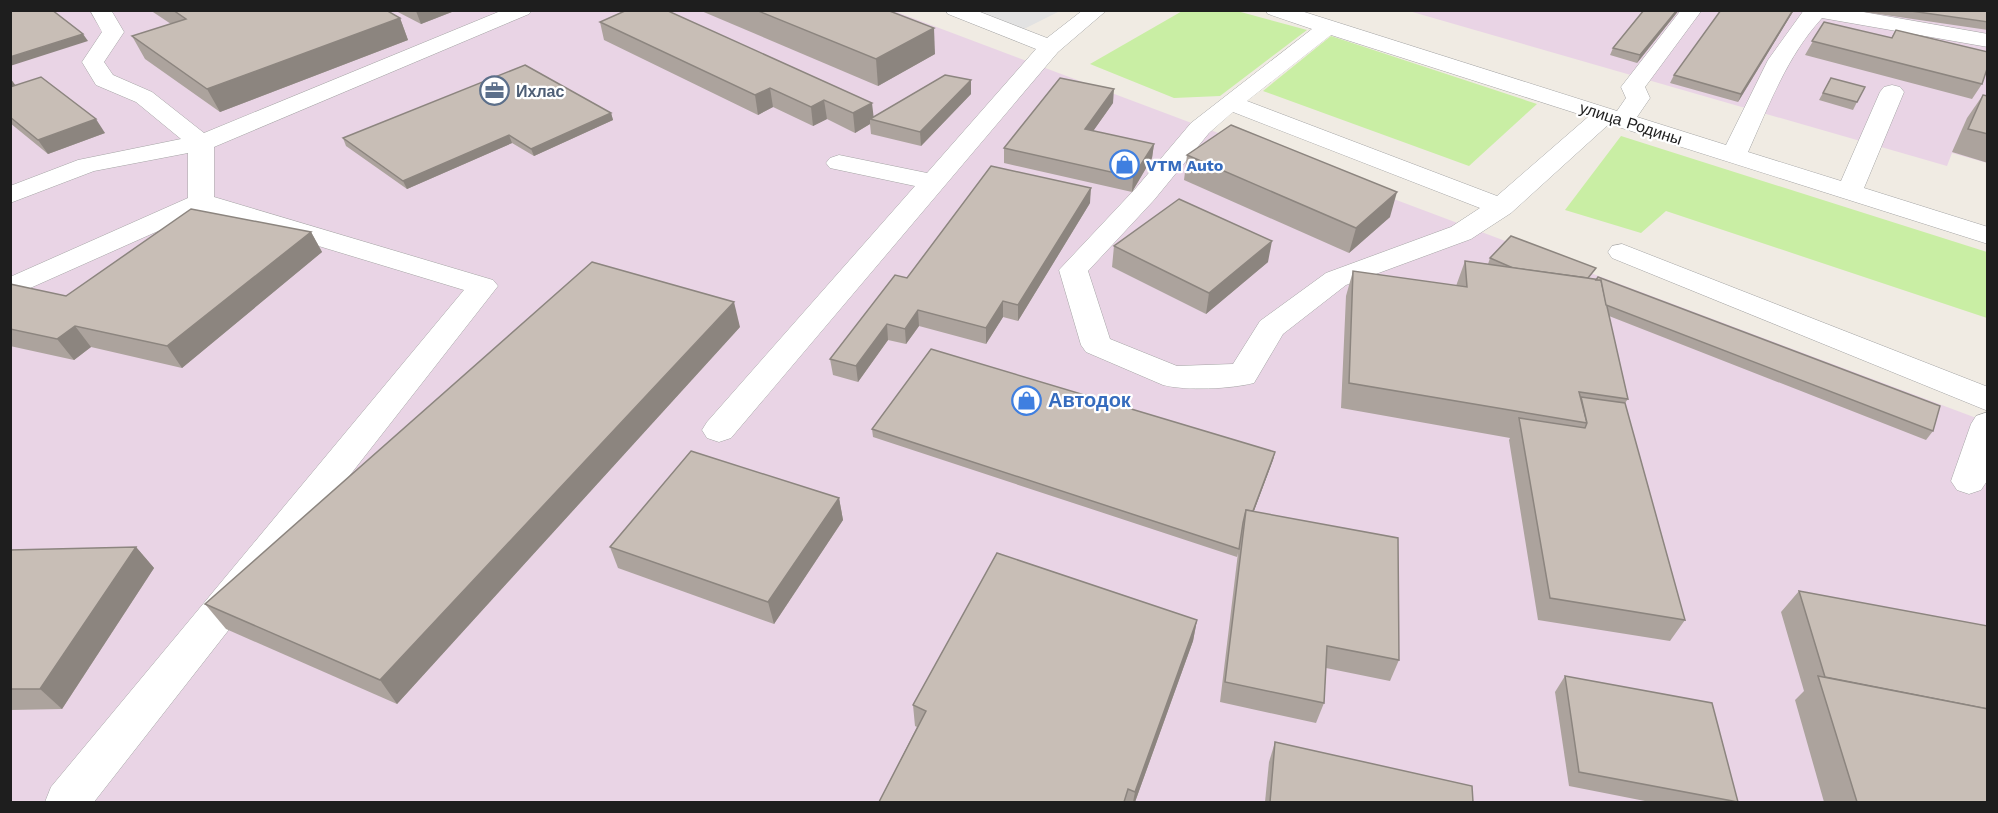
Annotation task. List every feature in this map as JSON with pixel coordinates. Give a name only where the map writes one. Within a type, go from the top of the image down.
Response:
[{"type":"street","points":[[100,10],[113,32],[93,62],[104,80],[144,97],[201,143]]},
{"type":"street","points":[[10,195],[87,165],[201,143],[522,10]]},
{"type":"street","points":[[955,10],[1050,48]]},
{"type":"street","points":[[720,430],[1050,48],[1097,10]]},
{"type":"street","name":"улица Родины","points":[[1275,10],[1988,236]]},
{"type":"street","points":[[1327,27],[1200,128],[1145,194],[1073,270],[1097,345],[1174,377],[1243,375],[1271,328],[1336,279],[1461,233],[1502,207],[1638,98],[1633,92],[1633,87],[1692,10]]},
{"type":"street","points":[[1734,156],[1768,83],[1804,23],[1816,11],[1988,41]]},
{"type":"street","points":[[1849,192],[1892,92]]},
{"type":"street","points":[[1230,103],[1502,207]]},
{"type":"street","points":[[201,143],[201,202]]},
{"type":"street","points":[[839,163],[934,182]]},
{"type":"street","points":[[10,288],[201,202],[483,286],[67,802]]},
{"type":"street","points":[[1622,252],[1988,400]]},
{"type":"street","points":[[1969,481],[1988,424]]},
{"type":"shaded area","points":[[10,11],[894,11],[1987,422],[1987,802],[11,802]]},
{"type":"shaded area","points":[[968,11],[1060,11],[1020,31]]},
{"type":"shaded area","points":[[1409,11],[1987,11],[1987,163],[1952,153],[1947,166]]},
{"type":"green space","points":[[1184,10],[1237,11],[1307,30],[1220,96],[1174,98],[1090,64]]},
{"type":"green space","points":[[1331,36],[1537,104],[1469,166],[1263,91]]},
{"type":"green space","points":[[1621,136],[1987,252],[1987,318],[1666,211],[1641,233],[1565,210]]},
{"type":"building","points":[[10,10],[52,10],[83,34],[10,57]]},
{"type":"building","points":[[173,10],[386,10],[400,18],[207,89],[132,36],[186,19]]},
{"type":"building","points":[[627,10],[666,10],[872,103],[853,113],[824,100],[811,107],[770,88],[755,95],[600,22]]},
{"type":"building","points":[[756,10],[887,10],[934,28],[876,59]]},
{"type":"building","points":[[1644,10],[1677,10],[1640,55],[1613,48]]},
{"type":"building","points":[[1721,10],[1793,10],[1741,94],[1674,75]]},
{"type":"building","points":[[1904,10],[1982,10],[1988,11],[1988,22]]},
{"type":"building","points":[[1824,22],[1892,38],[1896,30],[1988,52],[1988,66],[1982,84],[1812,41]]},
{"type":"building","points":[[525,65],[611,113],[531,149],[509,135],[403,181],[343,138]]},
{"type":"building","points":[[945,75],[971,80],[920,132],[870,119]]},
{"type":"building","points":[[41,77],[96,119],[38,140],[10,117],[10,87]]},
{"type":"building","points":[[1060,78],[1114,89],[1085,129],[1154,144],[1133,177],[1004,148]]},
{"type":"building","points":[[1831,78],[1865,87],[1857,102],[1823,93]]},
{"type":"building","points":[[1983,95],[1988,96],[1988,134],[1968,129]]},
{"type":"building","points":[[1231,125],[1397,192],[1356,228],[1187,155]]},
{"type":"building","points":[[991,166],[1091,188],[1018,305],[1003,301],[986,328],[918,310],[905,329],[887,324],[856,366],[830,359],[895,275],[907,278]]},
{"type":"building","points":[[1179,199],[1272,241],[1209,293],[1114,246]]},
{"type":"building","points":[[191,209],[311,232],[167,346],[75,326],[57,339],[10,329],[10,284],[66,296]]},
{"type":"building","points":[[1511,236],[1596,268],[1588,278],[1513,268],[1490,258]]},
{"type":"building","points":[[1465,261],[1601,280],[1628,399],[1579,392],[1587,423],[1349,383],[1353,271],[1467,287]]},
{"type":"building","points":[[592,262],[734,302],[380,680],[205,604]]},
{"type":"building","points":[[1598,277],[1940,406],[1933,431],[1606,305],[1601,280],[1596,280]]},
{"type":"building","points":[[931,349],[1275,452],[1253,511],[1246,510],[1239,549],[872,429]]},
{"type":"building","points":[[1581,397],[1625,403],[1685,620],[1550,598],[1519,418],[1585,428],[1587,423]]},
{"type":"building","points":[[691,451],[839,498],[768,602],[610,547]]},
{"type":"building","points":[[1246,510],[1398,538],[1399,660],[1327,646],[1324,703],[1225,682]]},
{"type":"building","points":[[136,547],[40,689],[10,689],[10,550]]},
{"type":"building","points":[[997,553],[1197,620],[1135,792],[1128,789],[1124,802],[879,802],[926,711],[913,705]]},
{"type":"building","points":[[1799,591],[1988,626],[1988,709],[1825,677]]},
{"type":"building","points":[[1565,676],[1712,703],[1738,802],[1579,772]]},
{"type":"building","points":[[1818,676],[1988,709],[1988,802],[1857,802]]},
{"type":"building","points":[[1275,742],[1472,786],[1473,802],[1270,802]]},
{"type":"place","name":"Ихлас","points":[[495,91]]},
{"type":"place","name":"VTM Auto","points":[[1125,165]]},
{"type":"place","name":"Автодок","points":[[1027,400]]}]
